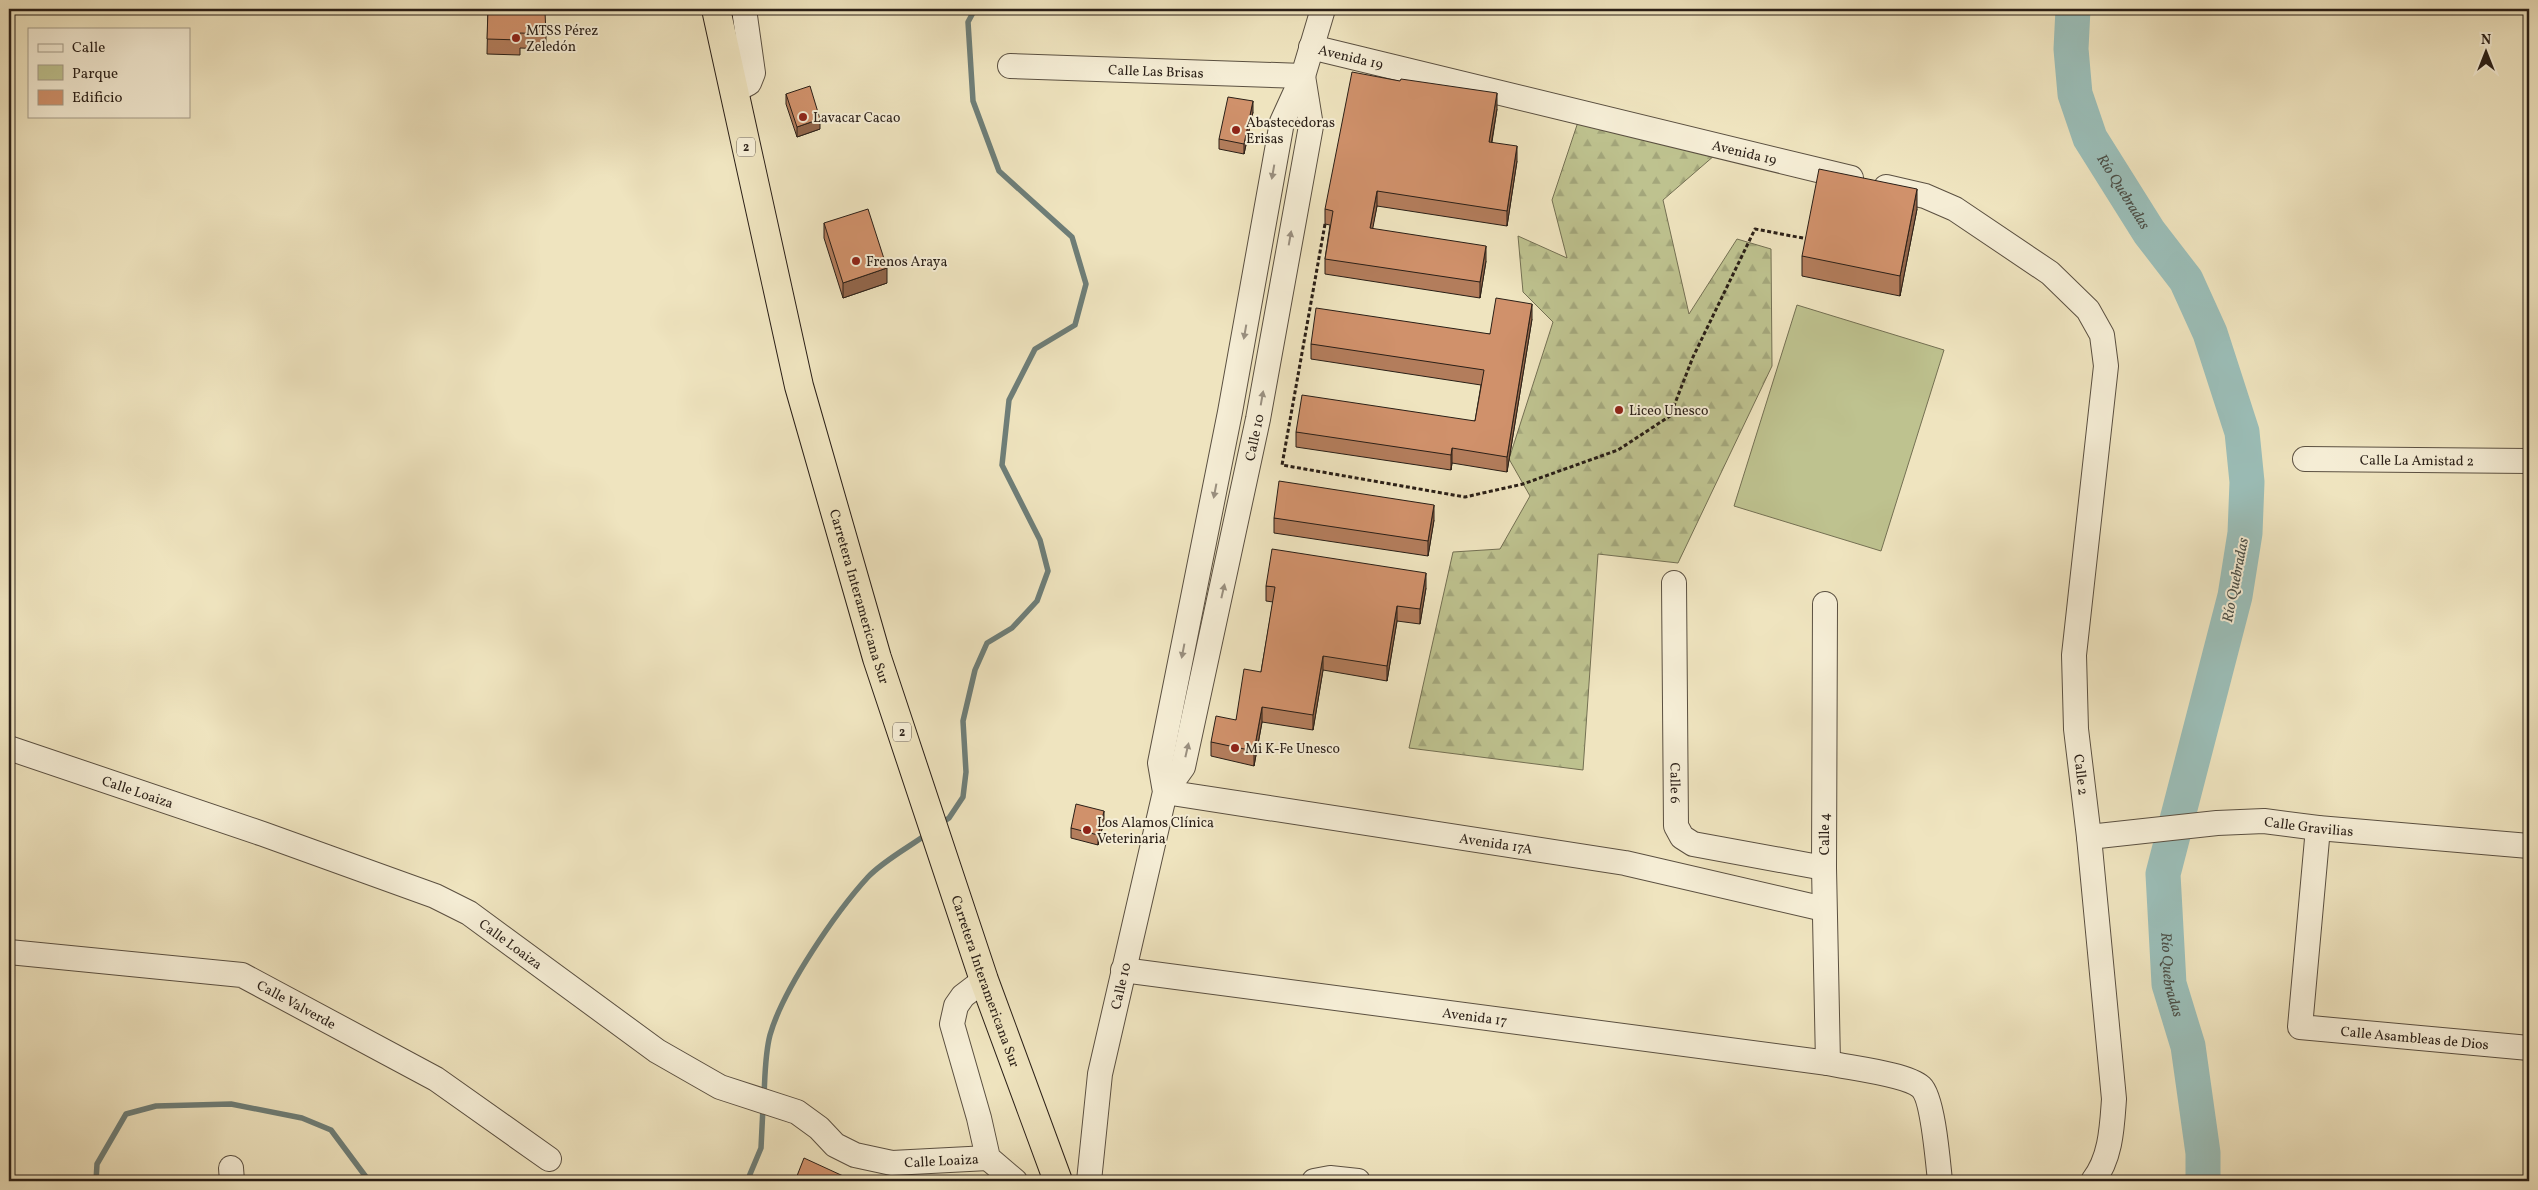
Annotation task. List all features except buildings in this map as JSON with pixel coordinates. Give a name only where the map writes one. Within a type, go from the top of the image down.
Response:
[{"type":"highway","name":"Carretera Interamericana Sur","points":[[716,9],[800,386],[878,658],[984,980],[1056,1178]]},
{"type":"street","points":[[734,92],[749,83],[753,73],[744,9]]},
{"type":"street","points":[[1315,9],[1323,9]]},
{"type":"street","name":"Calle 10","points":[[1089,1181],[1100,1074],[1123,970],[1165,792],[1183,767],[1258,418],[1311,126],[1303,76],[1323,9]]},
{"type":"street","name":"Avenida 19","points":[[1311,47],[1926,196],[1955,209],[2050,273],[2088,310],[2102,335],[2106,366]]},
{"type":"street","name":"Calle Las Brisas","points":[[1010,66],[1303,76]]},
{"type":"street","name":"Calle 2","points":[[2093,1181],[2107,1157],[2114,1099],[2089,836],[2076,729],[2074,655],[2106,366]]},
{"type":"street","name":"Calle La Amistad 2","points":[[2306,459],[2529,461]]},
{"type":"street","name":"Calle 6","points":[[1674,583],[1676,826],[1682,837],[1693,844],[1824,868]]},
{"type":"street","name":"Calle 4","points":[[1825,604],[1824,908],[1828,1063]]},
{"type":"street","name":"Calle Loaiza","points":[[9,748],[263,834],[435,896],[470,913],[657,1051],[720,1087],[797,1112],[819,1128],[835,1146],[855,1155],[892,1163],[988,1158]]},
{"type":"street","name":"Avenida 17A","points":[[1165,792],[1625,863],[1824,908]]},
{"type":"street","name":"Calle Gravilias","points":[[2089,836],[2218,823],[2264,821],[2318,828],[2529,846]]},
{"type":"street","name":"Calle Asambleas de Dios","points":[[2318,828],[2300,1027],[2529,1048]]},
{"type":"street","name":"Calle Valverde","points":[[9,952],[242,975],[436,1079],[549,1159]]},
{"type":"street","name":"Avenida 17","points":[[1123,970],[1828,1063],[1911,1080],[1923,1088],[1929,1101],[1940,1181]]},
{"type":"street","name":"Calle Loaiza","points":[[984,980],[960,1001],[952,1024],[979,1118],[988,1158],[1015,1181]]},
{"type":"street","points":[[1093,1154],[1103,1181]]},
{"type":"street","points":[[1314,1181],[1330,1178],[1358,1181]]},
{"type":"path","points":[[1325,224],[1282,465],[1465,497],[1523,484],[1618,450],[1670,416],[1693,357],[1755,229],[1809,239]]},
{"type":"green space","points":[[1578,122],[1715,155],[1663,200],[1689,314],[1737,239],[1771,249],[1772,366],[1678,563],[1598,554],[1583,770],[1409,748],[1453,552],[1500,549],[1530,496],[1509,459],[1553,322],[1523,292],[1518,236],[1567,258],[1552,200]]},
{"type":"green space","points":[[1797,305],[1944,350],[1881,551],[1734,506]]},
{"type":"waterway","points":[[940,824],[949,818],[963,797],[966,772],[963,721],[975,670],[987,643],[1012,628],[1037,601],[1048,571],[1040,540],[1002,465],[1009,400],[1035,349],[1075,325],[1086,284],[1072,237],[999,171],[973,101],[968,22],[975,9]]},
{"type":"waterway","name":"Río Quebradas","points":[[2073,9],[2071,49],[2075,94],[2090,138],[2149,232],[2186,280],[2210,333],[2242,432],[2247,482],[2245,533],[2235,596],[2163,874],[2169,984],[2188,1046],[2203,1153],[2203,1181]]},
{"type":"waterway","points":[[764,1096],[768,1042],[777,1016],[798,974],[826,930],[868,877],[927,834]]},
{"type":"waterway","points":[[96,1181],[97,1164],[126,1114],[156,1106],[231,1104],[302,1118],[331,1130],[369,1181]]},
{"type":"waterway","points":[[743,1181],[748,1179],[761,1148],[763,1107]]},
{"type":"place","name":"MTSS Pérez Zeledón","points":[[516,38]]},
{"type":"place","name":"Lavacar Cacao","points":[[803,117]]},
{"type":"place","name":"Abastecedoras Erisas","points":[[1236,130]]},
{"type":"place","name":"Frenos Araya","points":[[856,261]]},
{"type":"place","name":"Liceo Unesco","points":[[1619,410]]},
{"type":"place","name":"Mi K-Fe Unesco","points":[[1235,748]]},
{"type":"place","name":"Los Alamos Clínica Veterinaria","points":[[1087,830]]}]
